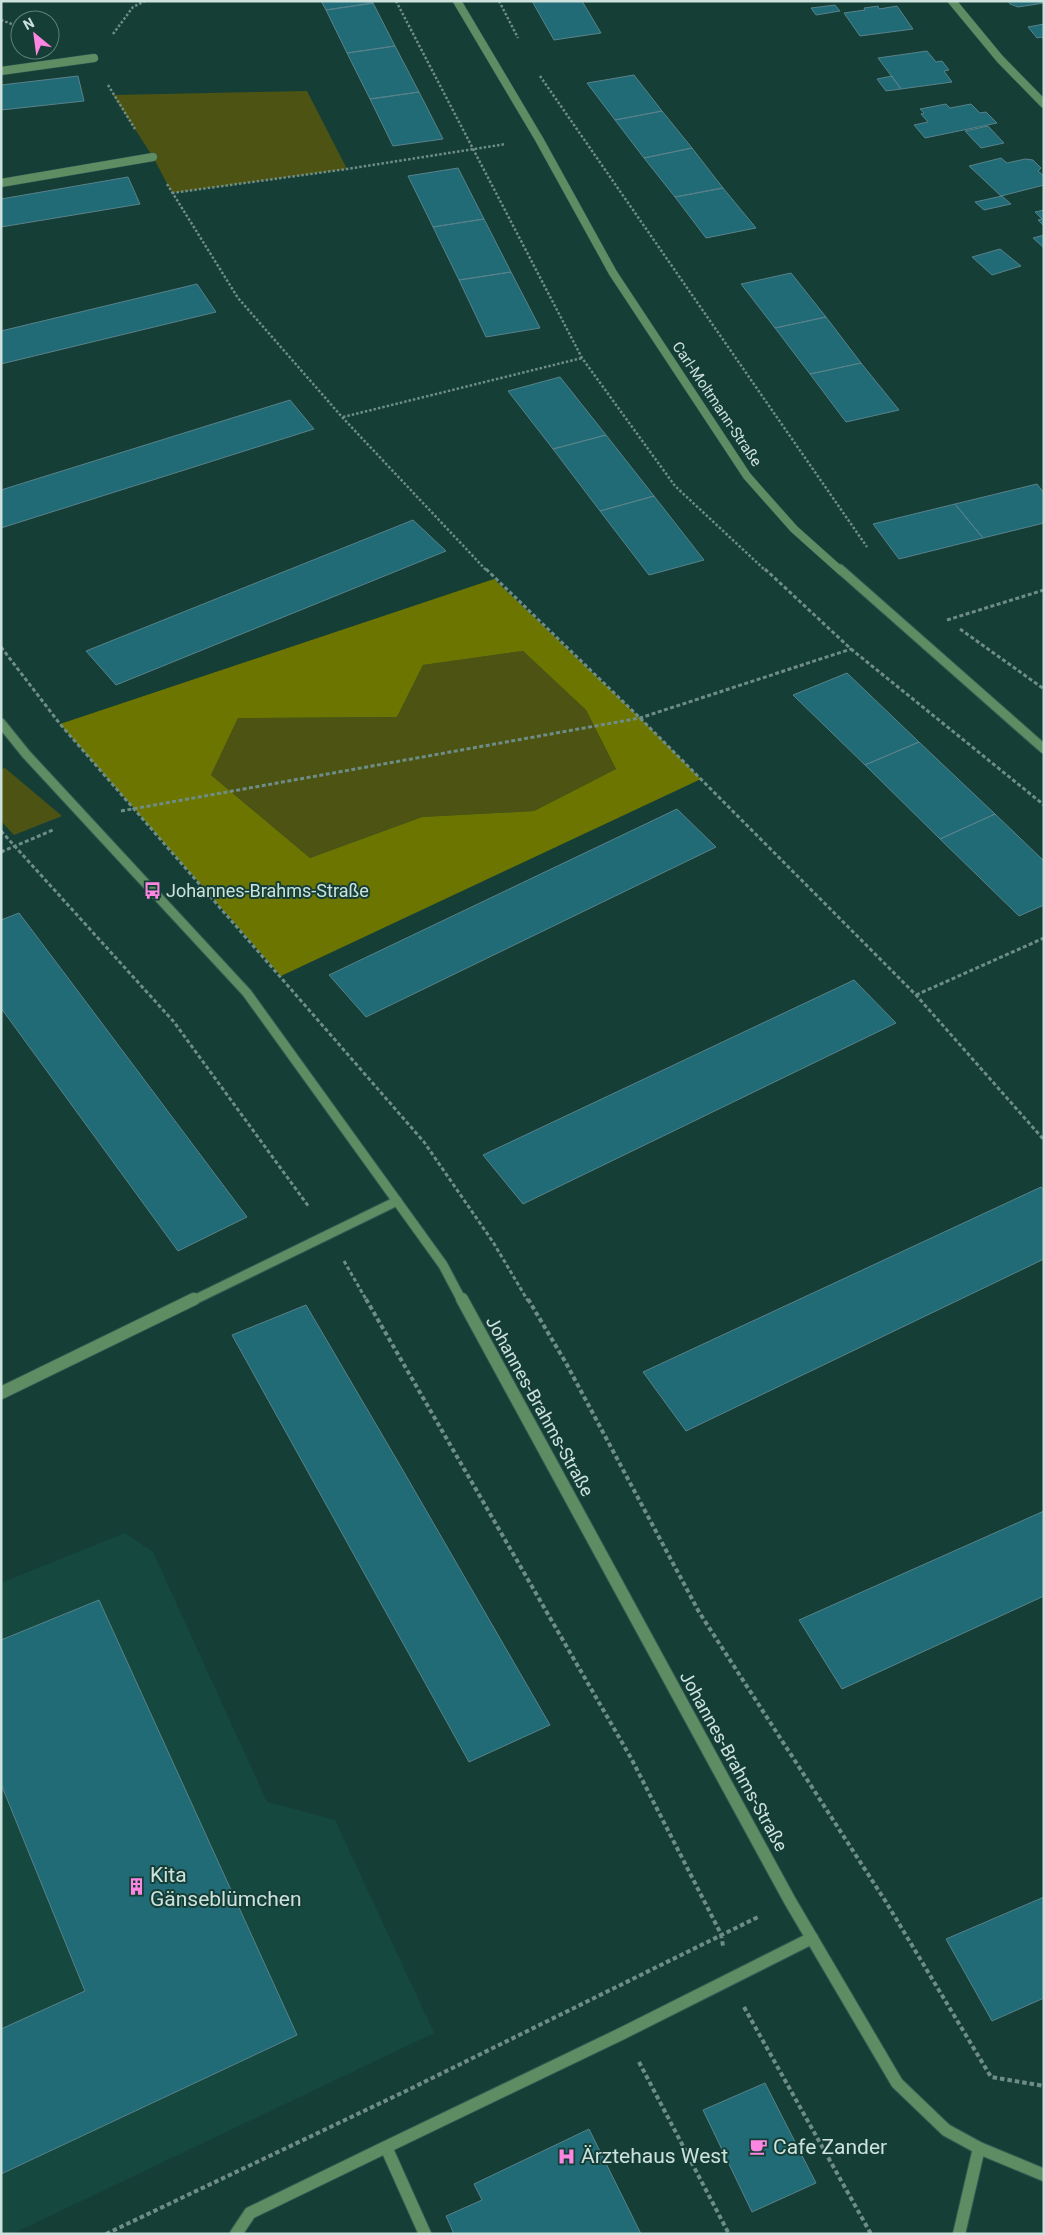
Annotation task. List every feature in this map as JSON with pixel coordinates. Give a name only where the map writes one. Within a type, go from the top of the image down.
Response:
[{"type":"street","name":"Carl-Moltmann-Straße","points":[[457,1],[539,139],[613,273],[747,476],[794,529],[1044,749]]},
{"type":"street","points":[[952,1],[1000,59],[1044,104]]},
{"type":"street","points":[[1,71],[94,58]]},
{"type":"street","points":[[1,183],[153,158]]},
{"type":"street","name":"Johannes-Brahms-Straße","points":[[1,722],[26,754],[247,993],[443,1265],[790,1901],[897,2083],[946,2130],[978,2148],[1044,2175]]},
{"type":"street","points":[[1,1393],[397,1201]]},
{"type":"street","points":[[236,2234],[250,2213],[623,2033],[812,1938]]},
{"type":"street","points":[[386,2147],[425,2234]]},
{"type":"street","points":[[959,2234],[978,2148]]},
{"type":"path","points":[[145,1],[134,7],[94,58],[172,193],[238,298],[342,417],[494,579],[640,718],[916,994],[1044,1140]]},
{"type":"path","points":[[499,1],[521,44]]},
{"type":"path","points":[[536,69],[862,542],[869,549]]},
{"type":"path","points":[[172,193],[347,169],[539,139]]},
{"type":"path","points":[[342,417],[582,358]]},
{"type":"path","points":[[1044,590],[947,620],[1044,689]]},
{"type":"path","points":[[1,852],[84,817],[640,718],[851,649]]},
{"type":"path","points":[[1,831],[174,1022],[329,1234],[630,1758],[721,1934],[728,1979],[870,2234]]},
{"type":"path","points":[[916,994],[1044,938]]},
{"type":"path","points":[[106,2234],[410,2089],[790,1901]]},
{"type":"path","points":[[623,2033],[729,2234]]},
{"type":"shaded area","points":[[125,1533],[153,1552],[267,1802],[335,1820],[434,2033],[12,2234],[1,2234],[1,1583]]},
{"type":"green space","points":[[307,91],[347,169],[172,193],[153,157],[113,95]]},
{"type":"green space","points":[[494,579],[701,779],[281,976],[60,724]],"holes":[[[523,651],[586,710],[616,769],[534,811],[422,817],[310,858],[211,775],[238,718],[397,717],[423,665]]]},
{"type":"green space","points":[[523,651],[586,710],[616,769],[534,811],[422,817],[310,858],[211,775],[238,718],[397,717],[423,665]]},
{"type":"green space","points":[[5,768],[62,816],[14,835],[1,821],[1,769]]},
{"type":"building","points":[[321,1],[372,1],[373,3],[326,10]]},
{"type":"building","points":[[532,1],[582,1],[601,33],[554,40]]},
{"type":"building","points":[[1008,1],[1044,1],[1044,3],[1018,7],[1010,4]]},
{"type":"building","points":[[373,3],[395,46],[347,53],[326,10]]},
{"type":"building","points":[[835,5],[840,11],[816,15],[811,8]]},
{"type":"building","points":[[878,6],[879,9],[897,6],[913,29],[860,36],[844,13]]},
{"type":"building","points":[[1044,24],[1044,40],[1042,37],[1037,38],[1028,27]]},
{"type":"building","points":[[395,46],[419,92],[370,99],[347,53]]},
{"type":"building","points":[[927,51],[936,62],[942,61],[949,70],[944,71],[952,82],[901,89],[878,58]]},
{"type":"building","points":[[634,75],[662,111],[615,120],[587,83]]},
{"type":"building","points":[[78,76],[84,101],[1,110],[1,85]]},
{"type":"building","points":[[892,76],[901,89],[886,91],[877,79]]},
{"type":"building","points":[[419,92],[443,139],[393,146],[370,99]]},
{"type":"building","points":[[946,104],[950,108],[971,104],[980,113],[986,112],[997,123],[925,138],[914,125],[928,122],[921,114],[924,113],[920,109]]},
{"type":"building","points":[[662,111],[692,148],[644,158],[615,120]]},
{"type":"building","points":[[988,126],[1004,143],[981,148],[965,131]]},
{"type":"building","points":[[692,148],[723,188],[675,197],[644,158]]},
{"type":"building","points":[[1001,158],[1007,163],[1025,159],[1033,160],[1041,168],[1038,171],[1044,176],[1044,185],[1001,196],[969,166]]},
{"type":"building","points":[[458,168],[484,219],[433,227],[408,176]]},
{"type":"building","points":[[128,177],[140,204],[1,227],[1,199]]},
{"type":"building","points":[[723,188],[756,228],[706,238],[675,197]]},
{"type":"building","points":[[1002,196],[1011,204],[984,210],[975,202]]},
{"type":"building","points":[[1044,210],[1044,226],[1038,220],[1042,219],[1035,212]]},
{"type":"building","points":[[484,219],[511,272],[459,280],[433,227]]},
{"type":"building","points":[[1044,235],[1044,248],[1033,238]]},
{"type":"building","points":[[1000,249],[1021,266],[992,275],[972,257]]},
{"type":"building","points":[[511,272],[540,328],[486,337],[459,280]]},
{"type":"building","points":[[791,273],[826,317],[775,328],[741,284]]},
{"type":"building","points":[[197,284],[216,312],[1,364],[1,331]]},
{"type":"building","points":[[826,317],[861,363],[810,374],[775,328]]},
{"type":"building","points":[[861,363],[899,410],[846,422],[810,374]]},
{"type":"building","points":[[560,377],[606,435],[553,449],[508,391]]},
{"type":"building","points":[[290,400],[314,429],[1,528],[1,490]]},
{"type":"building","points":[[606,435],[654,496],[600,511],[553,449]]},
{"type":"building","points":[[1037,484],[1044,493],[1044,523],[983,538],[955,504]]},
{"type":"building","points":[[654,496],[704,560],[649,575],[600,511]]},
{"type":"building","points":[[955,504],[983,538],[899,559],[873,524]]},
{"type":"building","points":[[413,520],[446,551],[116,685],[86,651]]},
{"type":"building","points":[[847,673],[919,742],[865,765],[793,695]]},
{"type":"building","points":[[919,742],[995,814],[940,839],[865,765]]},
{"type":"building","points":[[677,809],[716,847],[366,1017],[329,975]]},
{"type":"building","points":[[995,814],[1044,861],[1044,905],[1019,916],[940,839]]},
{"type":"building","points":[[19,913],[247,1217],[178,1251],[1,1008],[1,920]]},
{"type":"building","points":[[854,980],[896,1023],[523,1204],[483,1155]]},
{"type":"building","points":[[1041,1187],[1044,1190],[1044,1259],[686,1431],[643,1372]]},
{"type":"building","points":[[306,1305],[550,1725],[469,1762],[232,1335]]},
{"type":"building","points":[[1044,1511],[1044,1596],[842,1689],[799,1620]]},
{"type":"building","name":"Kita Gänseblümchen","points":[[99,1600],[297,2035],[1,2174],[1,2029],[85,1991],[1,1784],[1,1640]]},
{"type":"building","points":[[1044,1897],[1044,1998],[992,2021],[946,1939]]},
{"type":"building","name":"Cafe Zander","points":[[765,2083],[816,2183],[752,2212],[703,2110]]},
{"type":"building","name":"Ärztehaus West","points":[[589,2129],[641,2234],[454,2234],[446,2216],[482,2200],[474,2184]]},
{"type":"place","name":"Johannes-Brahms-Straße","points":[[152,890]]},
{"type":"place","name":"Kita Gänseblümchen","points":[[136,1887]]},
{"type":"place","name":"Cafe Zander","points":[[759,2147]]},
{"type":"place","name":"Ärztehaus West","points":[[567,2156]]}]
